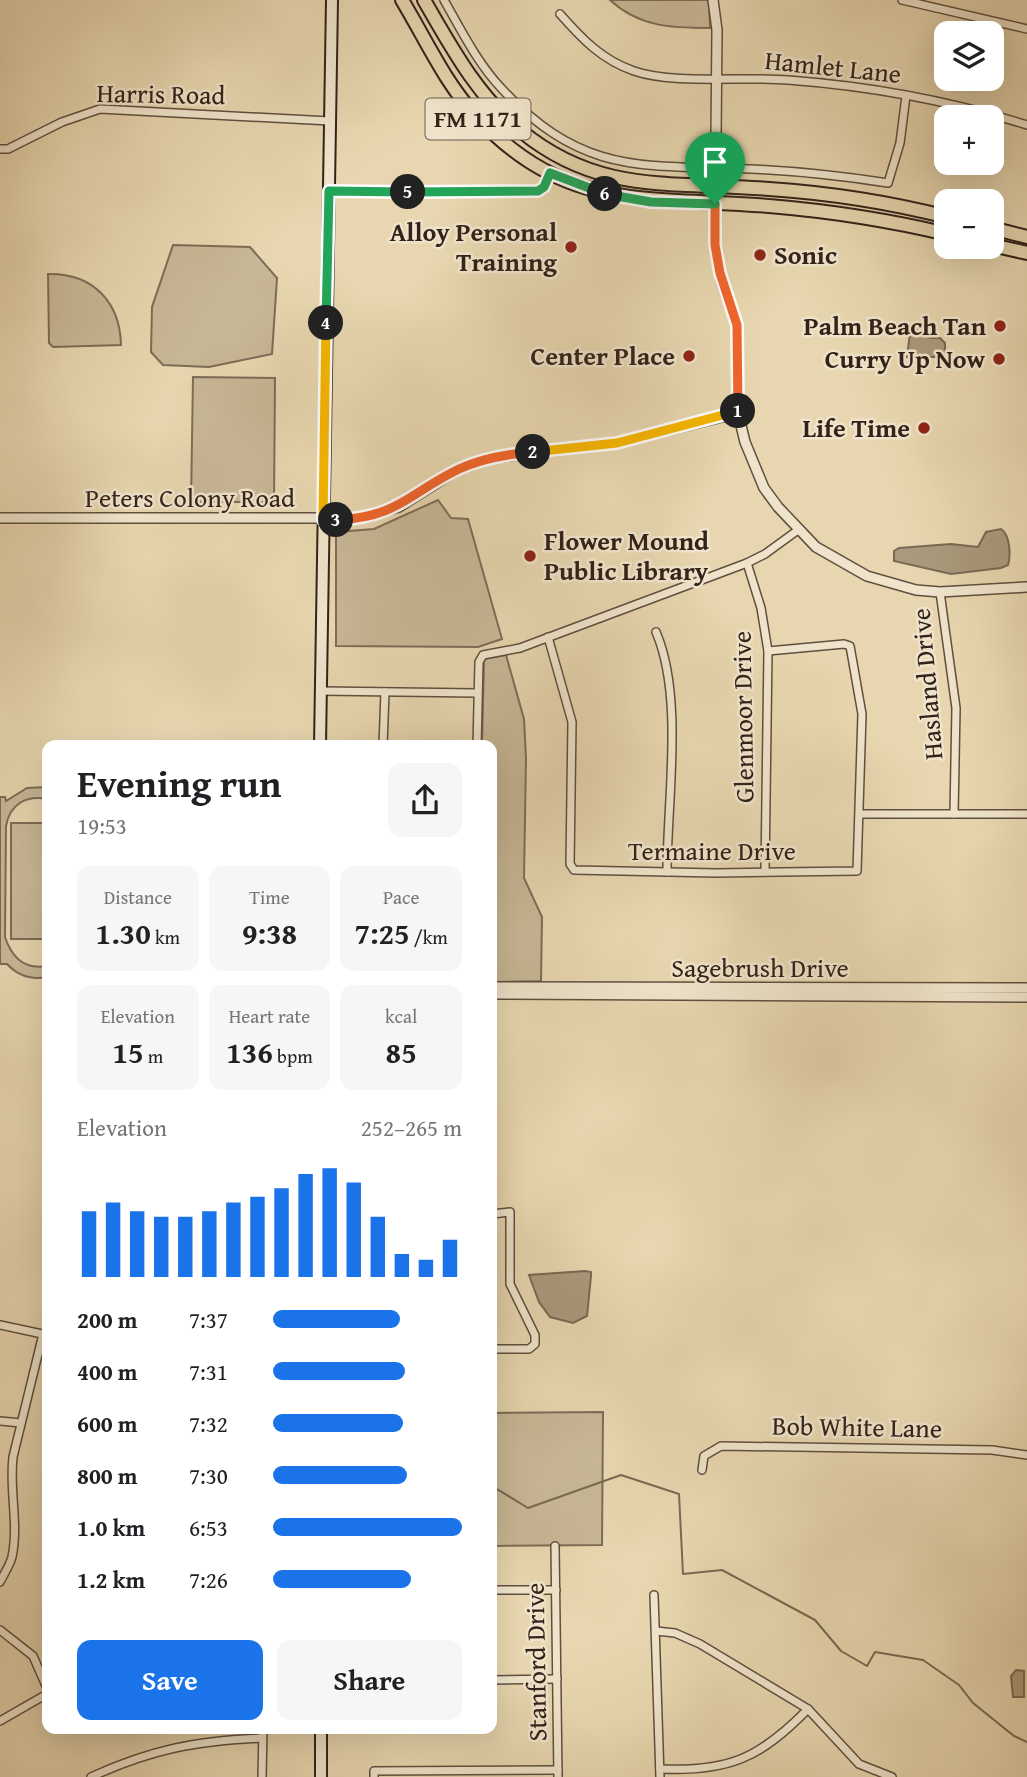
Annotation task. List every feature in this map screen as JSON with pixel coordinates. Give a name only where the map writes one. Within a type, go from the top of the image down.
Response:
[{"type":"main road","points":[[320,740],[332,0]]},
{"type":"main road","name":"FM 1171","points":[[402,0],[462,101],[496,137],[550,173],[576,185],[617,197],[651,202],[715,204],[853,215],[934,231]]},
{"type":"main road","name":"FM 1171","points":[[424,0],[483,93],[523,133],[583,167],[606,176],[648,184],[828,194],[934,214]]},
{"type":"main road","points":[[450,80],[465,68]]},
{"type":"main road","points":[[1004,231],[1024,236],[1022,252],[1004,248]]},
{"type":"main road","points":[[321,1734],[321,1777]]},
{"type":"street","points":[[444,0],[472,49],[500,88],[533,118],[587,152],[633,165],[833,175],[888,183],[900,143],[906,96]]},
{"type":"street","points":[[713,0],[717,30],[715,204],[718,264],[737,325],[738,413],[745,442],[760,480],[778,508],[816,547],[867,576],[916,590],[940,592],[1027,587]]},
{"type":"street","points":[[902,0],[1027,29]]},
{"type":"street","name":"Hamlet Lane","points":[[559,14],[589,47],[636,72],[665,77],[788,80],[906,96],[1027,125]]},
{"type":"street","name":"Harris Road","points":[[0,149],[8,149],[62,122],[100,109],[330,121]]},
{"type":"street","points":[[329,191],[530,192],[544,187],[550,173]]},
{"type":"street","name":"Peters Colony Road","points":[[0,518],[359,518],[389,511],[457,470],[491,458],[617,443],[738,413]]},
{"type":"street","points":[[477,740],[479,662],[483,655],[520,648],[747,563],[765,555],[798,530]]},
{"type":"street","name":"Glenmoor Drive","points":[[747,563],[761,608],[768,651],[765,872]]},
{"type":"street","name":"Hasland Drive","points":[[940,592],[956,708],[954,814]]},
{"type":"street","points":[[656,632],[663,648],[670,694],[667,872]]},
{"type":"street","name":"Termaine Drive","points":[[548,637],[572,722],[570,864],[575,870],[857,871],[860,814]]},
{"type":"street","points":[[768,651],[844,644],[850,646],[862,714],[860,814],[1027,814]]},
{"type":"street","points":[[321,691],[477,693]]},
{"type":"street","points":[[383,740],[385,692]]},
{"type":"street","name":"Sagebrush Drive","points":[[497,987],[1027,997]]},
{"type":"street","name":"Sagebrush Drive","points":[[497,994],[1027,988]]},
{"type":"street","points":[[497,1213],[510,1212],[510,1284],[535,1335],[535,1345],[528,1349],[497,1349]]},
{"type":"street","points":[[0,1325],[42,1333]]},
{"type":"street","points":[[0,1582],[12,1560],[16,1529],[11,1475],[21,1423],[42,1345]]},
{"type":"street","points":[[0,1421],[21,1423]]},
{"type":"street","name":"Bob White Lane","points":[[702,1470],[704,1456],[721,1446],[992,1450],[1027,1455]]},
{"type":"street","name":"Stanford Drive","points":[[555,1546],[558,1773]]},
{"type":"street","points":[[497,1590],[556,1590]]},
{"type":"street","points":[[654,1595],[660,1773],[727,1765],[780,1737],[808,1709]]},
{"type":"street","points":[[0,1630],[33,1656],[42,1677]]},
{"type":"street","points":[[656,1631],[675,1633],[700,1644],[808,1709],[859,1764],[892,1777]]},
{"type":"street","points":[[497,1680],[557,1679]]},
{"type":"street","points":[[0,1721],[42,1697]]},
{"type":"street","points":[[262,1734],[262,1777]]},
{"type":"street","points":[[91,1777],[142,1756],[203,1741],[262,1738]]},
{"type":"street","points":[[374,1774],[558,1773]]},
{"type":"shaded area","points":[[610,0],[709,0],[710,28],[669,26],[644,21]]},
{"type":"shaded area","points":[[173,245],[250,247],[277,278],[272,354],[209,367],[163,365],[151,352],[152,307]]},
{"type":"shaded area","points":[[48,274],[78,279],[101,293],[116,316],[121,345],[53,347],[49,343]]},
{"type":"shaded area","points":[[911,325],[925,325],[925,333],[930,338],[940,338],[945,343],[945,357],[907,357]]},
{"type":"shaded area","points":[[193,377],[275,378],[274,502],[191,502]]},
{"type":"shaded area","points":[[438,500],[451,518],[468,519],[502,639],[478,647],[336,646],[336,532],[374,529]]},
{"type":"shaded area","points":[[1001,529],[1008,540],[1009,551],[1008,565],[1001,568],[951,574],[894,561],[894,551],[899,548],[951,544],[978,547],[986,532]]},
{"type":"shaded area","points":[[506,655],[524,719],[524,878],[542,917],[541,981],[497,982],[497,740],[482,740],[484,659]]},
{"type":"shaded area","points":[[42,787],[42,798],[32,798],[20,803],[8,818],[5,937],[11,951],[20,961],[42,967],[42,977],[36,978],[20,974],[7,964],[0,964],[0,797],[5,797],[6,801],[27,788]]},
{"type":"shaded area","points":[[11,823],[42,823],[42,939],[11,939]]},
{"type":"shaded area","points":[[591,1272],[587,1316],[573,1323],[550,1317],[539,1302],[529,1275]]},
{"type":"shaded area","points":[[603,1412],[602,1545],[497,1546],[497,1413]]},
{"type":"shaded area","points":[[1016,1670],[1024,1671],[1024,1697],[1013,1697],[1011,1676]]},
{"type":"waterway","points":[[497,1489],[528,1508],[621,1475],[679,1494],[683,1574],[722,1570],[815,1620],[841,1651],[867,1666],[875,1652],[923,1660],[959,1685],[973,1703],[1014,1736],[1027,1742]]},
{"type":"place","name":"Alloy Personal Training","points":[[571,247]]},
{"type":"place","name":"Sonic","points":[[760,255]]},
{"type":"place","name":"Palm Beach Tan","points":[[1000,326]]},
{"type":"place","name":"Center Place","points":[[689,356]]},
{"type":"place","name":"Curry Up Now","points":[[999,359]]},
{"type":"place","name":"Life Time","points":[[924,428]]},
{"type":"place","name":"Flower Mound Public Library","points":[[530,556]]},
{"type":"route","points":[[550,173],[576,185],[617,197],[651,202],[715,204],[715,245],[720,273],[737,325],[738,413],[617,443],[491,458],[457,470],[410,501],[389,511],[359,518],[323,520],[329,191],[530,192],[544,187],[550,173]]}]
